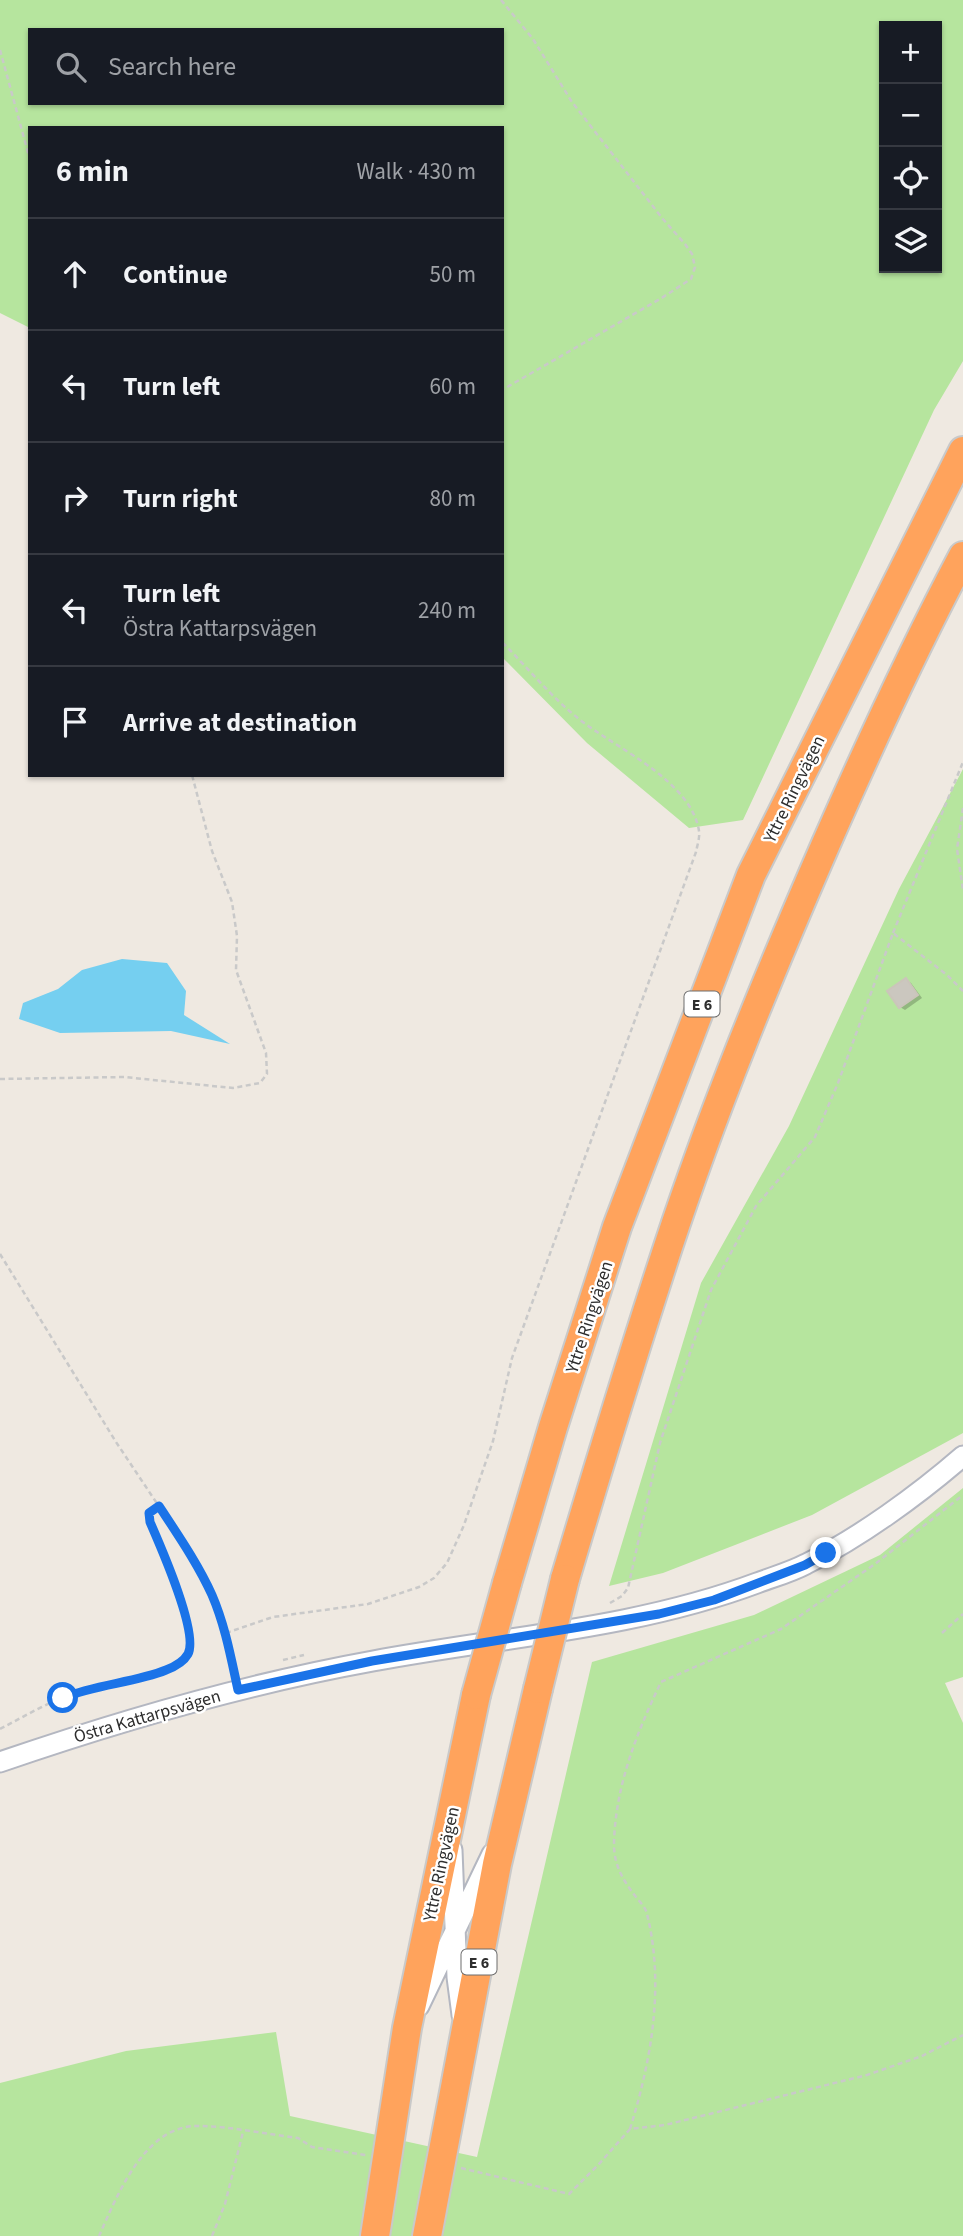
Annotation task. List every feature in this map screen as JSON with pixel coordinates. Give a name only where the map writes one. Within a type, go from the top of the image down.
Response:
[{"type":"highway","name":"Yttre Ringvägen","points":[[375,2236],[407,2028],[476,1695],[554,1426],[617,1227],[751,875],[963,451]]},
{"type":"highway","name":"E 6","points":[[427,2236],[506,1824],[538,1689],[565,1579],[668,1245],[726,1086],[795,916],[858,771],[937,604],[963,556]]},
{"type":"street","name":"Östra Kattarpsvägen","points":[[0,1762],[89,1731],[238,1690],[372,1661],[659,1614],[714,1600],[816,1559],[937,1479],[963,1456]]},
{"type":"street","points":[[451,1814],[457,1978],[464,2037]]},
{"type":"street","points":[[407,2028],[506,1824]]},
{"type":"path","points":[[501,0],[533,38],[572,102],[662,219],[685,244],[692,254],[695,267],[691,279],[660,299],[504,389]]},
{"type":"path","points":[[0,50],[28,153]]},
{"type":"path","points":[[226,1633],[273,1617],[368,1604],[401,1594],[434,1578],[447,1563],[464,1525],[493,1441],[512,1358],[696,852],[699,833],[695,817],[683,799],[665,780],[578,719],[504,644]]},
{"type":"path","points":[[893,933],[963,762]]},
{"type":"path","points":[[0,1079],[124,1077],[233,1087],[260,1083],[267,1074],[266,1053],[236,970],[237,936],[232,902],[212,851],[193,777]]},
{"type":"path","points":[[963,808],[957,849],[963,890]]},
{"type":"path","points":[[0,1254],[116,1442],[197,1566],[213,1597],[226,1633],[238,1690]]},
{"type":"path","points":[[458,2167],[569,2194],[600,2164],[629,2129],[651,2046],[656,1982],[647,1911],[619,1874],[614,1846],[620,1790],[641,1723],[661,1682],[781,1629],[875,1564],[963,1495]]},
{"type":"path","points":[[0,1729],[47,1704],[79,1691],[166,1670],[188,1653],[190,1639],[187,1621],[150,1522],[149,1513],[159,1506]]},
{"type":"path","points":[[942,1633],[963,1614]]},
{"type":"path","points":[[629,2129],[664,2125],[867,2075],[922,2056],[963,2035]]},
{"type":"path","points":[[99,2236],[113,2204],[138,2160],[160,2137],[194,2126],[298,2138],[313,2147],[367,2155]]},
{"type":"path","points":[[212,2236],[225,2204],[243,2132]]},
{"type":"green space","points":[[0,0],[963,0],[963,361],[934,410],[743,820],[689,828],[587,743],[504,659],[504,126],[28,126],[28,327],[0,313]]},
{"type":"green space","points":[[963,769],[963,1433],[812,1515],[663,1573],[609,1586],[701,1283],[789,1126],[899,889]]},
{"type":"green space","points":[[963,1488],[963,1677],[945,1683],[963,1723],[963,2236],[0,2236],[0,2083],[126,2051],[276,2032],[290,2116],[477,2157],[592,1662],[754,1615],[880,1555]]},
{"type":"water","points":[[122,959],[167,963],[186,991],[184,1015],[230,1044],[171,1031],[60,1033],[19,1019],[23,1003],[58,989],[82,970]]},
{"type":"building","points":[[906,978],[918,995],[899,1008],[887,991]]},
{"type":"route","points":[[63,1698],[79,1691],[166,1670],[188,1653],[190,1639],[187,1621],[150,1522],[149,1513],[159,1506],[192,1556],[213,1597],[226,1633],[238,1690],[372,1661],[659,1614],[714,1600],[805,1565],[826,1553]]}]
